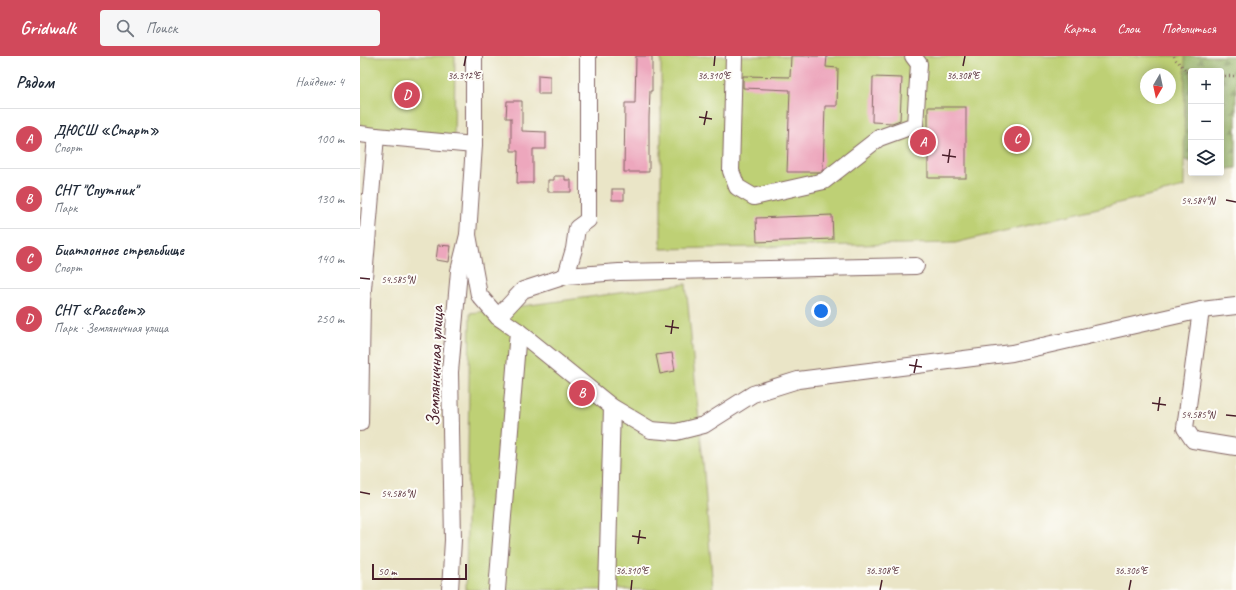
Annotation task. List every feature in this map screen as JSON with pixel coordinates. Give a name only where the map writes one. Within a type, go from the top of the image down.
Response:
[{"type":"street","name":"Земляничная улица","points":[[450,590],[453,540],[450,372],[459,270],[468,235],[474,145],[474,56]]},
{"type":"street","points":[[566,276],[574,249],[577,228],[588,220],[588,56]]},
{"type":"street","points":[[734,56],[731,171],[737,187],[754,197],[824,181],[879,138],[915,125],[919,64],[913,56]]},
{"type":"street","points":[[360,134],[474,145]]},
{"type":"street","points":[[360,423],[362,301],[376,136]]},
{"type":"street","points":[[468,235],[479,295],[498,316],[612,407],[651,430],[676,432],[704,425],[753,394],[798,380],[1012,353],[1201,310],[1236,306]]},
{"type":"street","points":[[498,316],[523,290],[566,276],[619,272],[916,266]]},
{"type":"street","points":[[1201,310],[1185,428],[1193,440],[1236,447]]},
{"type":"street","points":[[497,590],[518,331]]},
{"type":"street","points":[[607,590],[612,407]]},
{"type":"path","points":[[1174,56],[1188,72]]},
{"type":"path","points":[[1224,76],[1236,76]]},
{"type":"green space","points":[[360,56],[455,56],[454,146],[360,134]]},
{"type":"green space","points":[[661,56],[1185,56],[1184,187],[955,243],[661,249]]},
{"type":"green space","points":[[1137,56],[1236,56],[1236,168],[1224,170],[1224,68],[1188,68],[1188,161],[1146,146],[1142,104],[1176,104],[1176,68],[1140,68],[1140,86]]},
{"type":"green space","points":[[686,284],[704,473],[713,590],[466,590],[470,313]]},
{"type":"building","points":[[636,56],[652,56],[652,91],[650,91],[649,118],[649,172],[624,172],[625,103],[635,103]]},
{"type":"building","points":[[791,56],[827,56],[826,67],[838,68],[837,106],[825,106],[823,170],[820,172],[787,172],[790,90],[743,88],[743,76],[790,77]]},
{"type":"building","points":[[538,75],[550,76],[550,94],[538,94]]},
{"type":"building","points":[[873,77],[902,78],[900,120],[892,123],[872,122]]},
{"type":"building","points":[[507,101],[522,101],[522,131],[546,132],[546,149],[533,149],[533,183],[517,183],[518,151],[511,151],[511,118],[506,118]]},
{"type":"building","points":[[928,107],[966,107],[966,178],[928,178]]},
{"type":"building","points":[[554,176],[565,176],[565,180],[571,180],[571,192],[548,192],[548,180],[554,180]]},
{"type":"building","points":[[612,189],[624,189],[624,200],[612,200]]},
{"type":"building","points":[[832,215],[833,239],[757,242],[756,218]]},
{"type":"building","points":[[438,245],[451,246],[449,262],[436,260]]},
{"type":"building","points":[[672,353],[675,371],[660,374],[656,355]]},
{"type":"place","name":"СНТ «Рассвет»","points":[[407,95]]},
{"type":"place","name":"Биатлонное стрельбище","points":[[1017,139]]},
{"type":"place","name":"ДЮСШ «Старт»","points":[[923,142]]},
{"type":"place","name":"СНТ \"Спутник\"","points":[[582,393]]}]
